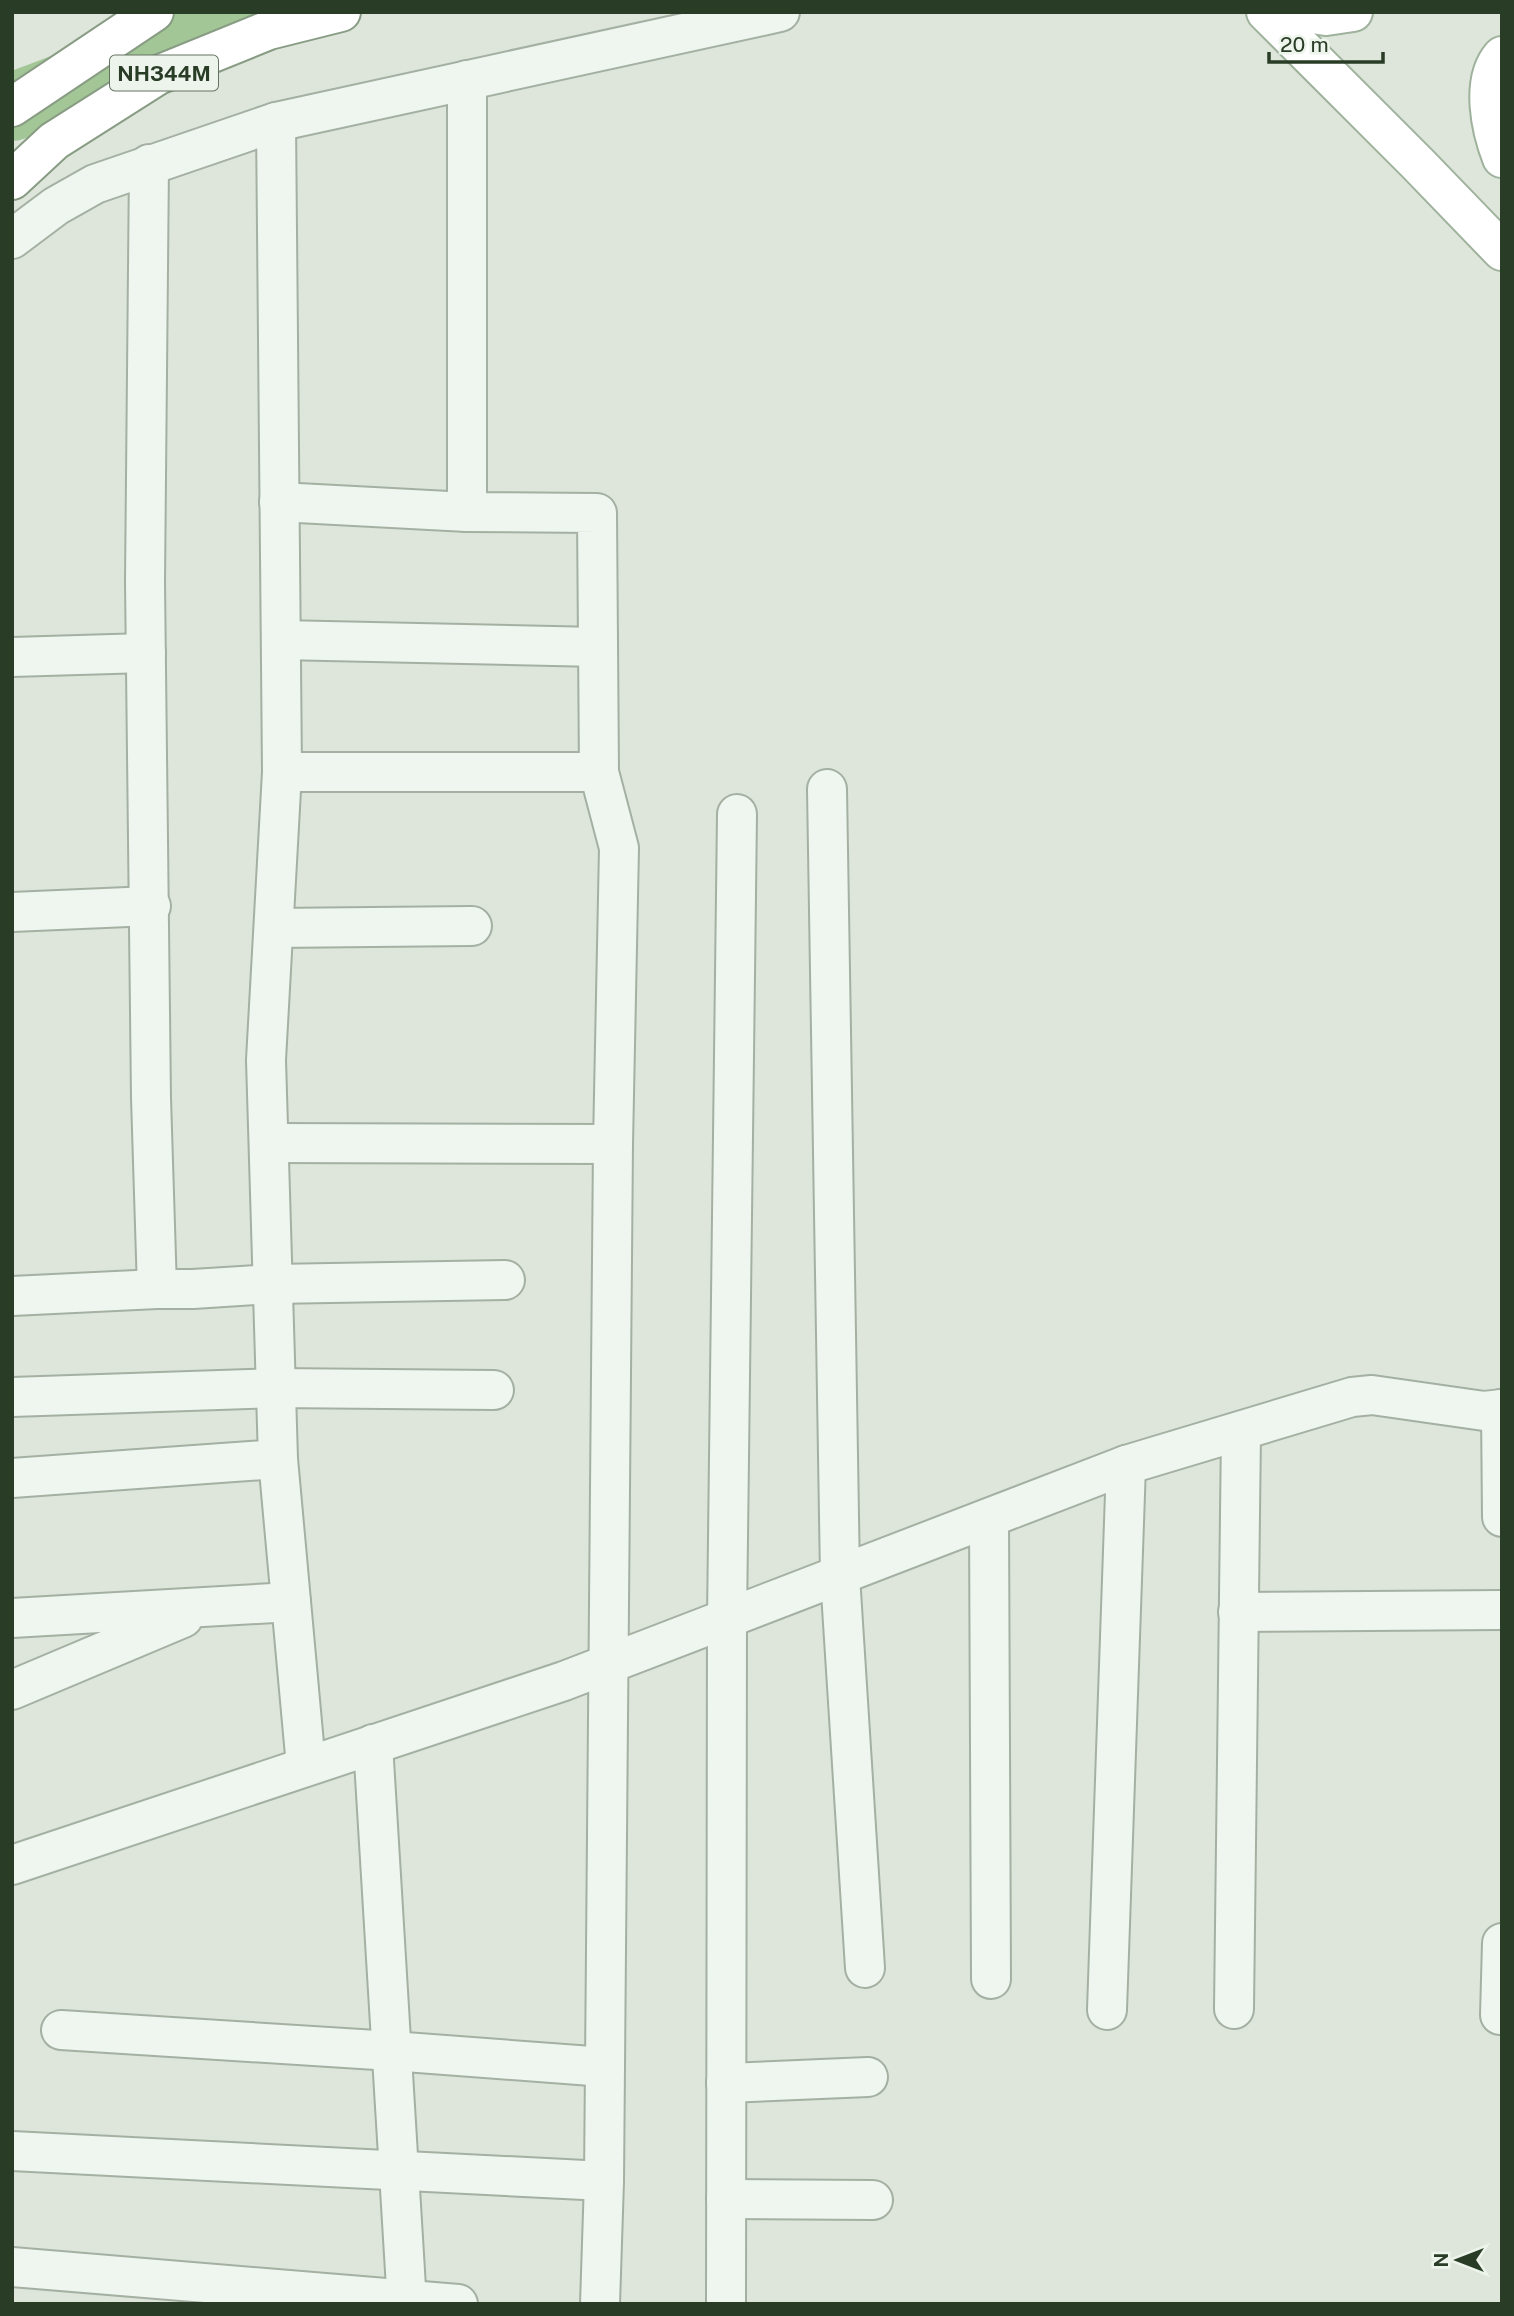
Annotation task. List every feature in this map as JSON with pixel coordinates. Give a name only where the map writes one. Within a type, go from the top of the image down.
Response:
[{"type":"main road","name":"NH344M","points":[[12,107],[154,12]]},
{"type":"main road","name":"NH344M","points":[[12,180],[54,141],[158,75],[270,30],[341,12]]},
{"type":"main road","points":[[1266,12],[1502,251]]},
{"type":"main road","points":[[1298,12],[1326,16],[1353,12]]},
{"type":"main road","points":[[1502,56],[1495,63],[1489,100],[1493,136],[1502,158]]},
{"type":"street","points":[[12,239],[56,206],[86,189],[149,164],[276,122],[780,12]]},
{"type":"street","points":[[467,80],[467,512]]},
{"type":"street","points":[[276,122],[282,772],[266,1060],[278,1459],[306,1766]]},
{"type":"street","points":[[149,164],[146,653],[151,1098],[157,1289]]},
{"type":"street","points":[[279,502],[467,512],[597,513],[599,772],[619,848],[607,1664],[604,2181],[600,2304]]},
{"type":"street","points":[[281,640],[598,648]]},
{"type":"street","points":[[12,657],[146,653]]},
{"type":"street","points":[[282,772],[599,772]]},
{"type":"street","points":[[827,789],[840,1576],[865,1968]]},
{"type":"street","points":[[726,2304],[727,1619],[737,814]]},
{"type":"street","points":[[12,912],[150,906]]},
{"type":"street","points":[[274,928],[472,926]]},
{"type":"street","points":[[269,1143],[613,1144]]},
{"type":"street","points":[[12,1296],[272,1284],[505,1280]]},
{"type":"street","points":[[12,1397],[276,1388],[494,1390]]},
{"type":"street","points":[[12,1865],[607,1664],[1126,1465],[1241,1432],[1331,1402],[1371,1395],[1483,1410],[1501,1409],[1502,1517]]},
{"type":"street","points":[[1234,2009],[1241,1432]]},
{"type":"street","points":[[12,1478],[278,1459]]},
{"type":"street","points":[[1107,2010],[1126,1465]]},
{"type":"street","points":[[989,1518],[991,1979]]},
{"type":"street","points":[[12,1618],[291,1602]]},
{"type":"street","points":[[12,1690],[211,1606]]},
{"type":"street","points":[[1238,1612],[1502,1610]]},
{"type":"street","points":[[373,1744],[407,2302]]},
{"type":"street","points":[[1500,2015],[1502,1942]]},
{"type":"street","points":[[61,2030],[392,2050],[605,2067]]},
{"type":"street","points":[[726,2082],[868,2077]]},
{"type":"street","points":[[12,2151],[604,2181]]},
{"type":"street","points":[[726,2199],[873,2200]]},
{"type":"street","points":[[12,2267],[407,2302],[458,2304]]},
{"type":"waterway","points":[[12,107],[264,12]]}]
